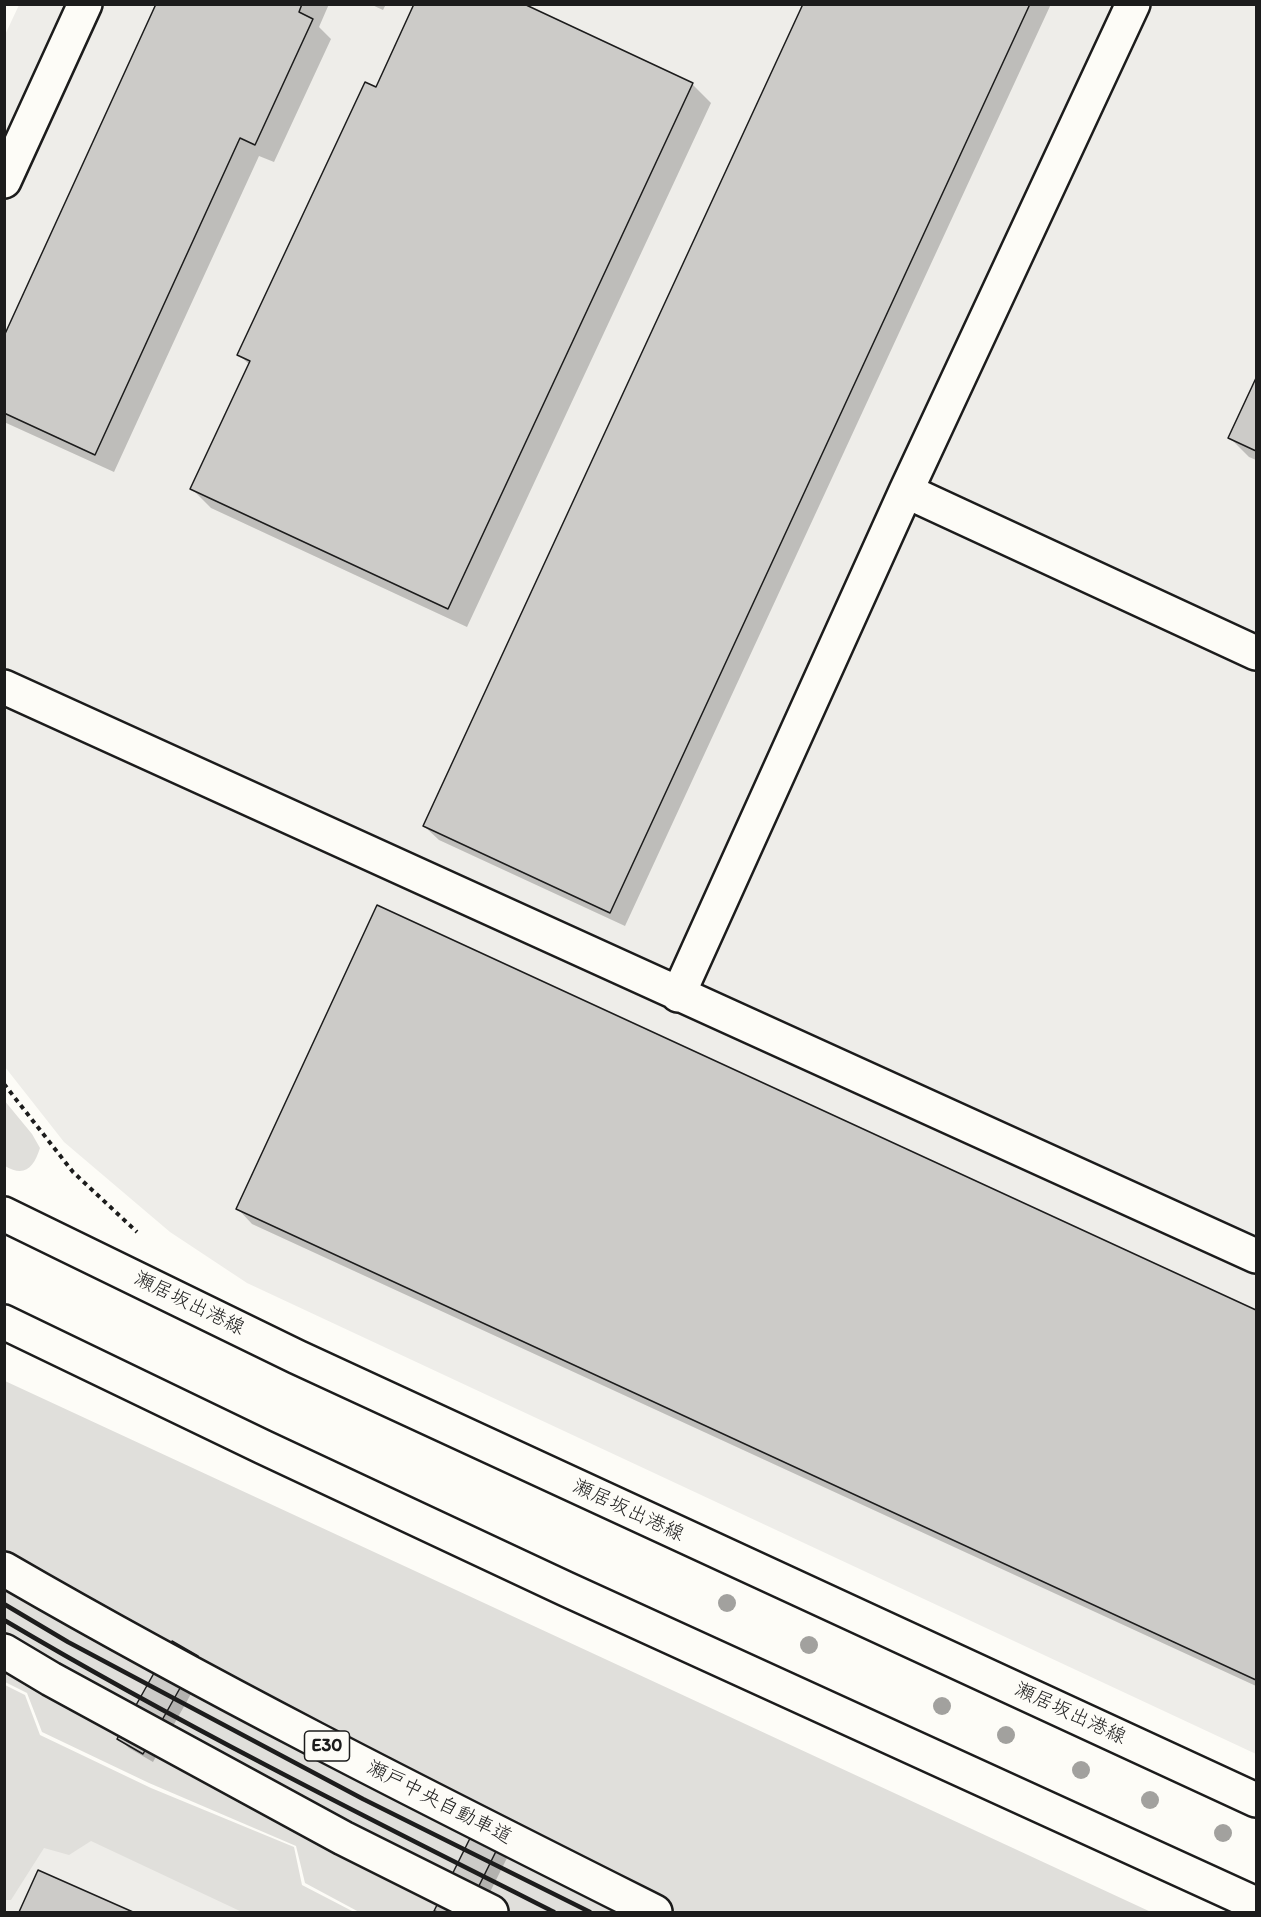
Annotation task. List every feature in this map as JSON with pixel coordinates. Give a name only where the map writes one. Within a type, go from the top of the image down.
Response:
[{"type":"main road","points":[[4,181],[85,4]]},
{"type":"main road","points":[[678,995],[906,491],[1133,4]]},
{"type":"main road","points":[[906,491],[1257,653]]},
{"type":"main road","points":[[4,687],[1257,1256]]},
{"type":"main road","name":"瀬居坂出港線","points":[[4,1214],[297,1357],[1257,1800]]},
{"type":"main road","points":[[4,1322],[555,1584],[1257,1904]]},
{"type":"main road","name":"瀬戸中央自動車道","points":[[4,1569],[80,1613],[371,1769],[655,1912]]},
{"type":"main road","points":[[4,1651],[51,1679],[343,1838],[490,1912]]},
{"type":"path","points":[[4,1084],[73,1172],[137,1232]]},
{"type":"shaded area","points":[[19,5],[1256,5],[1256,1754],[247,1283],[170,1232],[64,1142],[5,1067],[4,37]]},
{"type":"shaded area","points":[[4,1100],[32,1134],[40,1148],[35,1161],[23,1171],[5,1166]]},
{"type":"shaded area","points":[[5,1381],[1151,1912],[359,1912],[305,1883],[296,1846],[149,1783],[42,1732],[27,1693],[5,1682]]},
{"type":"shaded area","points":[[5,1685],[25,1695],[40,1735],[151,1788],[294,1847],[302,1885],[354,1912],[242,1912],[91,1841],[69,1855],[44,1848],[11,1900],[5,1900]]},
{"type":"shaded area","points":[[5,1759],[313,1912],[5,1912]]},
{"type":"building","points":[[156,4],[302,4],[299,12],[313,19],[255,145],[240,138],[95,455],[4,413],[4,336]]},
{"type":"building","points":[[414,4],[524,4],[693,83],[448,609],[190,489],[250,361],[237,355],[365,82],[376,87]]},
{"type":"building","points":[[803,4],[1030,4],[610,913],[423,826]]},
{"type":"building","points":[[1256,378],[1256,451],[1228,438]]},
{"type":"building","points":[[377,905],[1256,1310],[1256,1680],[236,1209]]},
{"type":"building","points":[[172,1641],[198,1656],[143,1754],[117,1739]]},
{"type":"building","points":[[484,1810],[510,1823],[466,1912],[434,1911]]},
{"type":"building","points":[[38,1870],[133,1912],[19,1912]]},
{"type":"railway","points":[[4,1604],[68,1642],[363,1799],[590,1912]]},
{"type":"railway","points":[[4,1620],[208,1734],[554,1912]]}]
